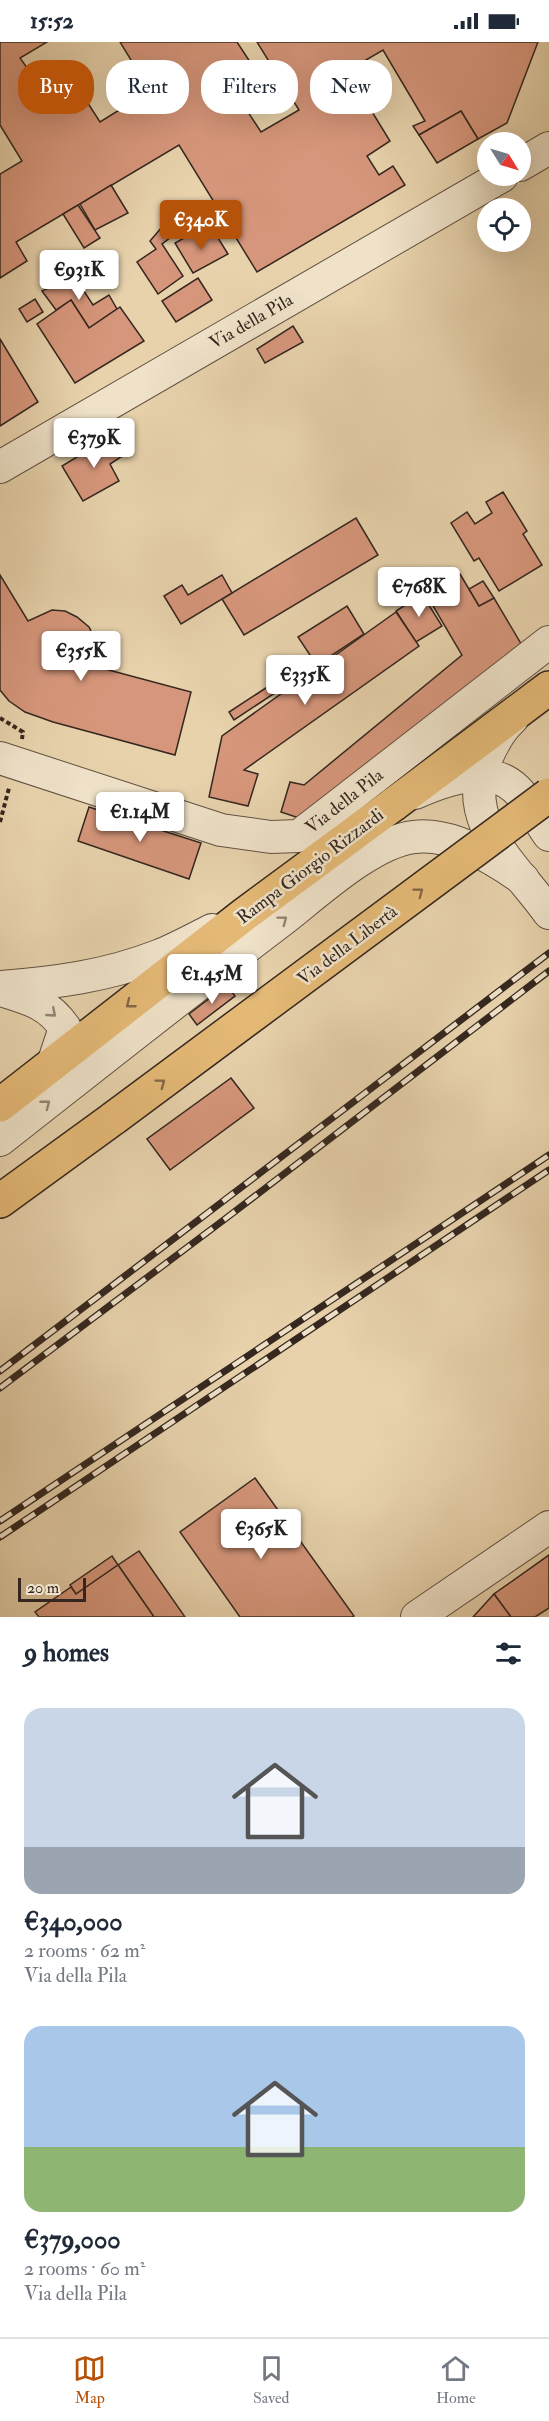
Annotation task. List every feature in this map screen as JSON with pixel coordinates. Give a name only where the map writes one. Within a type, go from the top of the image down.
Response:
[{"type":"main road","name":"Rampa Giorgio Rizzardi","points":[[0,1105],[245,914],[549,688]]},
{"type":"main road","name":"Via della Libertà","points":[[0,1201],[549,795]]},
{"type":"street","points":[[531,159],[549,148]]},
{"type":"street","name":"Via della Pila","points":[[0,467],[485,186]]},
{"type":"street","name":"Via della Pila","points":[[11,761],[221,830],[271,837],[299,836],[549,642]]},
{"type":"street","name":"Rampa Giorgio Rizzardi","points":[[521,710],[508,722],[492,747],[480,775],[479,801],[487,829],[495,846],[549,913]]},
{"type":"street","name":"Rampa Giorgio Rizzardi","points":[[394,804],[430,786],[454,779],[480,775],[501,779],[515,787],[549,835]]},
{"type":"street","points":[[0,1140],[229,961],[382,847],[413,837],[440,838],[491,858],[523,879]]},
{"type":"street","points":[[0,988],[51,984],[122,968],[159,956],[245,914]]},
{"type":"street","points":[[0,988],[40,1004],[56,1014],[65,1028],[53,1064]]},
{"type":"street","points":[[425,1614],[549,1527]]},
{"type":"path","points":[[0,718],[23,732],[11,761],[0,822]]},
{"type":"building","points":[[0,42],[47,42],[20,58],[21,60],[18,60],[18,114],[94,113],[100,122],[113,114],[189,114],[189,60],[131,60],[120,42],[237,42],[249,60],[201,60],[201,114],[249,114],[261,132],[292,114],[298,114],[298,60],[268,60],[257,42],[538,42],[507,123],[491,132],[477,132],[477,137],[461,111],[419,135],[413,126],[425,121],[392,65],[392,60],[389,60],[383,50],[366,60],[310,60],[310,114],[373,114],[390,141],[367,156],[379,175],[393,166],[405,185],[257,272],[179,145],[16,242],[27,261],[0,278],[0,174],[22,161],[0,125]]},
{"type":"building","points":[[461,111],[477,140],[437,163],[419,135]]},
{"type":"building","points":[[111,185],[128,213],[95,230],[80,204]]},
{"type":"building","points":[[78,205],[100,238],[84,248],[63,214]]},
{"type":"building","points":[[168,220],[176,227],[174,235],[162,244],[183,276],[158,294],[137,262],[156,249],[150,241]]},
{"type":"building","points":[[193,233],[198,243],[215,233],[228,254],[193,273],[175,243]]},
{"type":"building","points":[[74,276],[93,305],[109,295],[117,309],[89,328],[71,300],[56,310],[42,291]]},
{"type":"building","points":[[198,278],[212,300],[176,322],[162,301]]},
{"type":"building","points":[[35,299],[43,312],[27,322],[19,309]]},
{"type":"building","points":[[71,300],[89,328],[120,307],[144,341],[75,383],[37,324]]},
{"type":"building","points":[[293,326],[303,342],[265,363],[257,349]]},
{"type":"building","points":[[0,339],[38,402],[0,426]]},
{"type":"building","points":[[113,435],[124,455],[110,464],[119,481],[83,501],[62,466]]},
{"type":"building","points":[[503,492],[527,531],[523,534],[542,565],[499,591],[479,558],[474,561],[451,523],[467,512],[475,524],[492,513],[486,502]]},
{"type":"building","points":[[356,518],[378,555],[244,635],[222,599]]},
{"type":"building","points":[[460,574],[479,606],[494,598],[526,652],[308,821],[281,812],[290,782],[304,785],[462,655],[426,594]]},
{"type":"building","points":[[0,575],[28,621],[52,610],[65,611],[89,627],[94,637],[95,649],[90,665],[191,692],[175,755],[53,722],[25,712],[9,701],[0,690]]},
{"type":"building","points":[[222,575],[232,593],[181,624],[164,596],[182,585],[188,595]]},
{"type":"building","points":[[483,581],[494,598],[479,606],[469,589]]},
{"type":"building","points":[[422,594],[442,626],[416,642],[396,611]]},
{"type":"building","points":[[347,606],[364,634],[234,720],[229,712],[312,658],[298,637]]},
{"type":"building","points":[[396,612],[419,646],[244,770],[258,774],[248,806],[209,797],[222,736]]},
{"type":"building","points":[[89,807],[201,843],[189,879],[78,841]]},
{"type":"building","points":[[227,985],[235,996],[197,1025],[189,1014]]},
{"type":"building","points":[[231,1078],[254,1108],[170,1170],[147,1139]]},
{"type":"building","points":[[255,1478],[354,1616],[240,1617],[180,1532]]},
{"type":"building","points":[[139,1551],[185,1617],[154,1617],[118,1565]]},
{"type":"building","points":[[549,1555],[549,1608],[535,1617],[511,1617],[494,1594]]},
{"type":"building","points":[[112,1556],[118,1565],[76,1594],[70,1585]]},
{"type":"building","points":[[118,1565],[154,1617],[39,1617],[35,1612],[71,1587],[76,1594]]},
{"type":"building","points":[[494,1594],[511,1617],[473,1617]]},
{"type":"railway","points":[[0,1371],[549,953]]},
{"type":"railway","points":[[0,1388],[549,971]]},
{"type":"railway","points":[[0,1521],[549,1155]]},
{"type":"railway","points":[[0,1537],[549,1170]]}]
